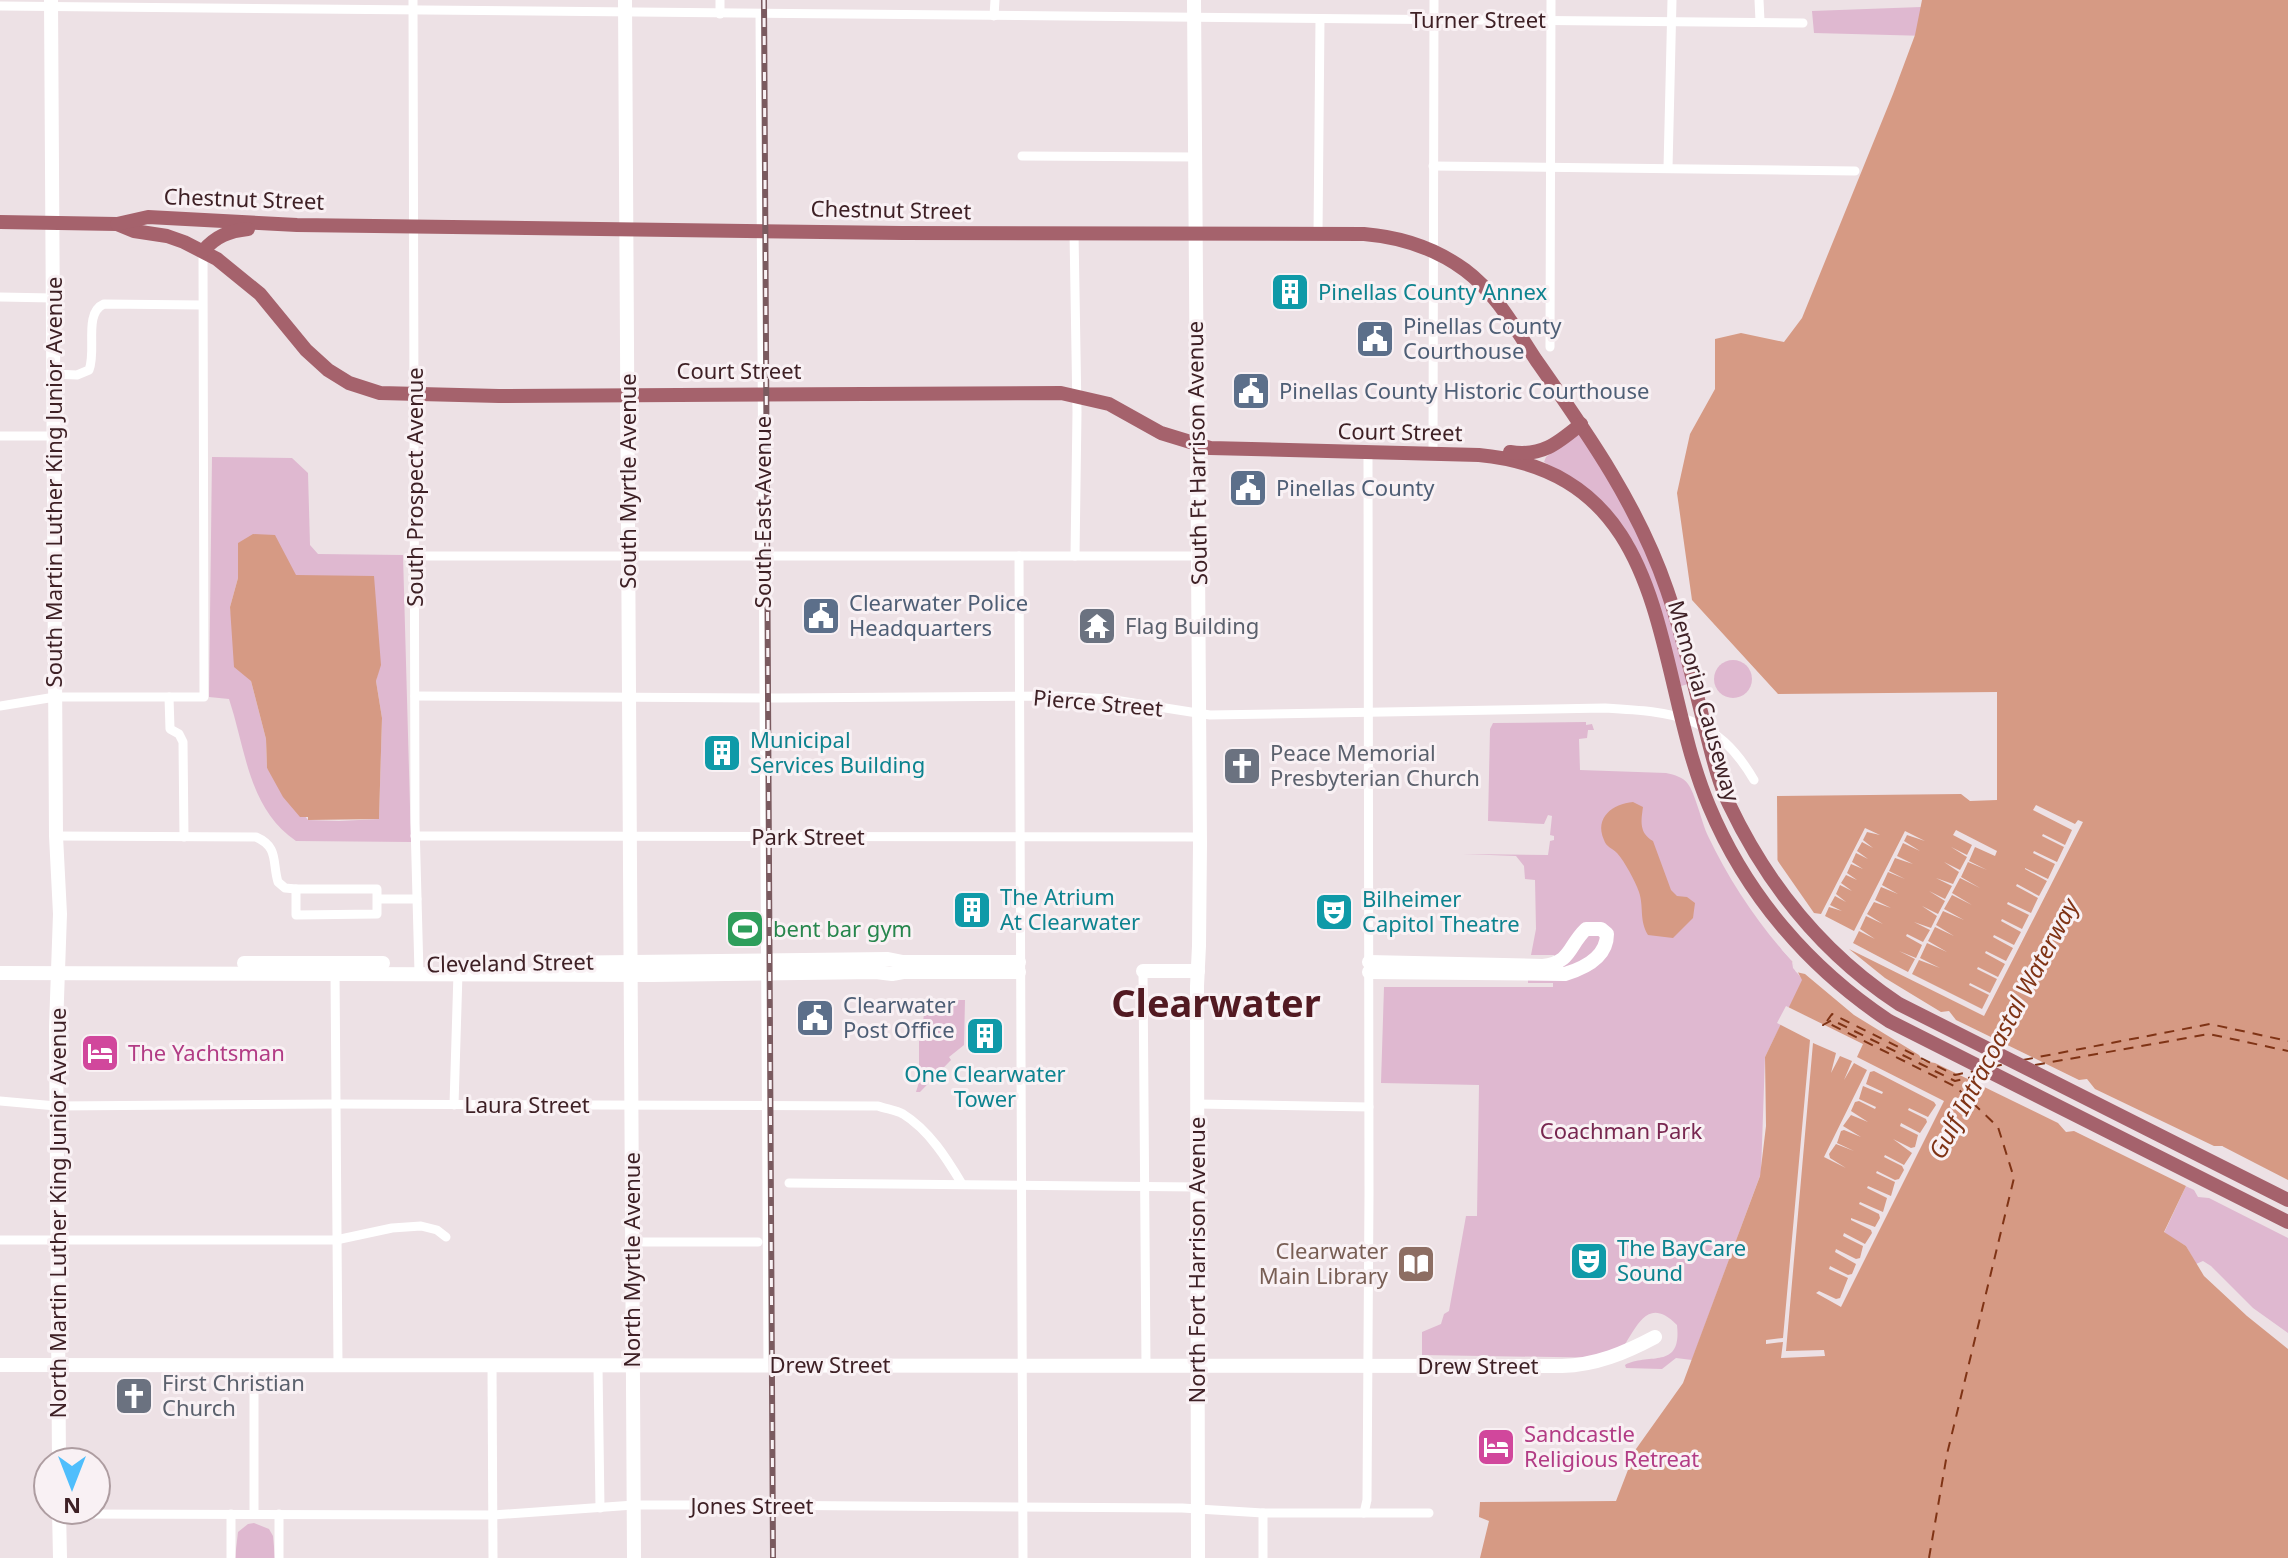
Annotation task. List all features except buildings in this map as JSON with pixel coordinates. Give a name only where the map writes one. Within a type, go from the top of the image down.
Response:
[{"type":"main road","name":"Chestnut Street","points":[[117,224],[148,217],[297,225],[1384,236],[1432,251],[1465,270],[1489,293],[1581,424]]},
{"type":"main road","name":"Court Street","points":[[0,222],[117,224],[134,231],[167,236],[203,251],[229,267],[260,294],[315,360],[338,378],[370,391],[415,394],[1046,392],[1076,395],[1109,404],[1161,433],[1196,445],[1241,450],[1492,457],[1526,463]]},
{"type":"main road","points":[[203,251],[220,235],[231,231],[297,225]]},
{"type":"main road","points":[[220,235],[223,250],[253,278],[260,294]]},
{"type":"main road","points":[[1433,454],[1454,448],[1537,453],[1551,448],[1581,424]]},
{"type":"main road","name":"Memorial Causeway","points":[[1581,424],[1621,488],[1653,550],[1727,800],[1751,848],[1813,933],[1854,972],[1923,1017],[2288,1200]]},
{"type":"main road","name":"Memorial Causeway","points":[[1526,463],[1545,470],[1581,492],[1630,546],[1644,576],[1709,807],[1766,907],[1843,988],[1889,1021],[2288,1222]]},
{"type":"street","points":[[720,0],[720,14]]},
{"type":"street","points":[[994,16],[995,0]]},
{"type":"street","name":"South Ft Harrison Avenue","points":[[1194,0],[1200,837],[1198,966]]},
{"type":"street","points":[[1433,454],[1434,0]]},
{"type":"street","points":[[1550,347],[1551,0]]},
{"type":"street","points":[[1668,168],[1672,0]]},
{"type":"street","points":[[1759,0],[1760,21]]},
{"type":"street","name":"South Martin Luther King Junior Avenue","points":[[51,4],[59,969]]},
{"type":"street","name":"South Prospect Avenue","points":[[413,5],[418,968]]},
{"type":"street","name":"Turner Street","points":[[0,6],[625,6],[720,14],[1803,23]]},
{"type":"street","name":"South Myrtle Avenue","points":[[625,6],[630,968]]},
{"type":"street","name":"South East Avenue","points":[[760,14],[768,1365]]},
{"type":"street","points":[[1318,234],[1320,19]]},
{"type":"street","points":[[1022,156],[1195,157]]},
{"type":"street","points":[[1433,166],[1855,171]]},
{"type":"street","points":[[1074,232],[1075,556]]},
{"type":"street","points":[[0,706],[55,697],[204,697],[203,251]]},
{"type":"street","points":[[0,297],[53,298]]},
{"type":"street","points":[[53,374],[77,375],[89,370],[93,360],[93,314],[96,307],[104,304],[202,305]]},
{"type":"street","points":[[0,436],[54,436]]},
{"type":"street","points":[[1364,1513],[1367,1500],[1369,1107],[1368,454]]},
{"type":"street","points":[[414,556],[1198,556]]},
{"type":"street","points":[[1019,556],[1023,1558]]},
{"type":"street","name":"Pierce Street","points":[[415,696],[1019,696],[1108,699],[1199,714],[1605,708],[1655,711],[1696,722],[1718,735],[1740,755],[1754,780]]},
{"type":"street","points":[[169,697],[170,729],[179,734],[183,742],[184,837]]},
{"type":"street","points":[[56,836],[256,837],[268,842],[273,851],[278,882],[285,888],[377,889],[377,914],[296,915],[296,889]]},
{"type":"street","name":"Park Street","points":[[415,836],[1200,837]]},
{"type":"street","points":[[377,899],[417,899]]},
{"type":"street","points":[[1586,929],[1601,929],[1607,934],[1604,949],[1584,967],[1555,976],[1369,967],[1543,966],[1557,964],[1586,929]]},
{"type":"street","points":[[1568,954],[1584,967]]},
{"type":"street","name":"Cleveland Street","points":[[0,964],[59,969]]},
{"type":"street","points":[[1146,1366],[1143,971],[1198,966]]},
{"type":"street","name":"North Fort Harrison Avenue","points":[[1198,966],[1198,1558]]},
{"type":"street","name":"Cleveland Street","points":[[0,973],[59,969],[1019,967]]},
{"type":"street","points":[[335,968],[338,1365]]},
{"type":"street","points":[[418,968],[458,973],[630,968]]},
{"type":"street","name":"North Myrtle Avenue","points":[[630,968],[634,1558]]},
{"type":"street","name":"North Martin Luther King Junior Avenue","points":[[59,969],[56,1106],[59,1446]]},
{"type":"street","points":[[454,1105],[458,973]]},
{"type":"street","name":"Laura Street","points":[[0,1101],[56,1106],[878,1106],[902,1113],[925,1133],[962,1184]]},
{"type":"street","points":[[1197,1104],[1369,1107]]},
{"type":"street","points":[[789,1183],[1197,1187]]},
{"type":"street","points":[[0,1240],[336,1240],[392,1228],[421,1226],[437,1230],[446,1237]]},
{"type":"street","points":[[632,1242],[758,1242]]},
{"type":"street","name":"Drew Street","points":[[0,1365],[1584,1365],[1629,1350],[1655,1337]]},
{"type":"street","points":[[254,1365],[254,1514]]},
{"type":"street","points":[[492,1366],[493,1558]]},
{"type":"street","points":[[598,1367],[600,1508]]},
{"type":"street","name":"Jones Street","points":[[112,1514],[493,1515],[634,1505],[1429,1513]]},
{"type":"street","points":[[1263,1513],[1263,1558]]},
{"type":"street","points":[[231,1514],[231,1558]]},
{"type":"street","points":[[279,1514],[279,1558]]},
{"type":"street","points":[[59,1526],[60,1558]]},
{"type":"green space","points":[[1921,7],[1931,21],[1928,36],[1814,33],[1812,11]]},
{"type":"green space","points":[[1576,435],[1581,435],[1636,526],[1665,601],[1688,684],[1681,686],[1655,594],[1633,541],[1600,501],[1572,478],[1544,462],[1546,457]]},
{"type":"green space","points":[[212,457],[292,458],[308,473],[310,545],[318,554],[403,555],[411,842],[296,841],[280,828],[258,795],[229,699],[209,697]],"holes":[[[239,542],[295,575],[380,663],[376,681],[382,718],[379,819],[308,820],[267,768],[266,739],[230,607],[238,578]]]},
{"type":"green space","points":[[1733,660],[1747,665],[1752,679],[1747,693],[1733,698],[1719,693],[1714,679],[1719,665]]},
{"type":"green space","name":"Coachman Park","points":[[1586,722],[1586,725],[1592,724],[1594,730],[1588,730],[1587,738],[1579,739],[1580,770],[1666,773],[1686,782],[1726,870],[1803,980],[1765,1057],[1761,1173],[1692,1360],[1676,1358],[1662,1369],[1626,1368],[1625,1365],[1634,1361],[1662,1357],[1674,1349],[1677,1325],[1665,1315],[1655,1313],[1639,1322],[1613,1358],[1422,1355],[1422,1332],[1441,1324],[1444,1314],[1449,1311],[1466,1216],[1477,1216],[1479,1085],[1381,1083],[1384,987],[1553,987],[1553,983],[1528,983],[1528,980],[1554,969],[1554,955],[1531,955],[1536,929],[1535,880],[1525,879],[1524,866],[1516,856],[1463,854],[1548,855],[1550,841],[1554,840],[1554,836],[1550,835],[1552,816],[1548,815],[1544,824],[1488,821],[1490,729],[1493,723]]},
{"type":"green space","points":[[925,1000],[965,1000],[964,1045],[949,1057],[951,1060],[920,1092],[916,1092],[919,1082],[919,1036],[922,1036]]},
{"type":"green space","points":[[2186,1186],[2194,1190],[2198,1197],[2209,1198],[2288,1238],[2288,1333],[2253,1308],[2211,1266],[2203,1261],[2196,1264],[2186,1246],[2164,1233]]},
{"type":"green space","points":[[254,1523],[269,1529],[273,1536],[275,1558],[235,1558],[238,1532]]},
{"type":"water","name":"Gulf Intracoastal Waterway","points":[[1922,0],[2288,0],[2288,1180],[2222,1146],[2214,1146],[2186,1186],[2164,1232],[2186,1246],[2204,1276],[2288,1349],[2288,1558],[1480,1558],[1489,1521],[1479,1517],[1480,1502],[1616,1501],[1636,1449],[1683,1383],[1760,1176],[1766,1126],[1765,1057],[1802,980],[1778,934],[1777,796],[1961,794],[1970,801],[1997,800],[1997,692],[1778,694],[1692,600],[1677,493],[1690,434],[1715,389],[1715,339],[1741,333],[1784,342],[1802,318],[1893,94],[1915,35]]},
{"type":"water","points":[[253,534],[275,535],[296,575],[374,576],[381,665],[376,681],[382,718],[379,819],[308,820],[308,817],[300,817],[283,797],[267,768],[266,739],[251,681],[234,667],[230,607],[238,578],[238,543]]},
{"type":"water","points":[[1633,802],[1643,807],[1643,830],[1653,841],[1671,890],[1677,896],[1687,897],[1695,903],[1693,918],[1673,938],[1648,935],[1635,883],[1620,857],[1606,844],[1602,832],[1607,813]]},
{"type":"pier","points":[[2036,805],[2075,824],[2078,820],[2083,822],[1984,1016],[1849,949],[1885,978],[1941,1012],[1949,1011],[1956,1020],[2079,1080],[2087,1079],[2095,1089],[2214,1146],[2222,1146],[2231,1155],[2288,1184],[2216,1150],[2190,1188],[2074,1131],[2066,1132],[2058,1123],[1935,1063],[1923,1061],[1919,1055],[1854,1015],[1805,974],[1796,972],[1792,961],[1782,950],[1774,934],[1773,854],[1814,913],[1821,914],[1865,828],[1880,835],[1867,832],[1863,840],[1873,848],[1862,842],[1857,851],[1868,859],[1856,853],[1852,862],[1863,869],[1851,864],[1847,873],[1857,880],[1846,875],[1841,883],[1852,891],[1840,885],[1836,894],[1846,902],[1835,896],[1830,905],[1842,911],[1829,907],[1825,916],[1854,931],[1905,831],[1925,841],[1907,835],[1904,841],[1920,851],[1903,843],[1897,856],[1913,864],[1895,858],[1889,871],[1905,879],[1888,872],[1882,885],[1898,894],[1881,887],[1875,900],[1891,908],[1874,902],[1867,914],[1883,924],[1866,916],[1860,929],[1875,939],[1859,931],[1853,943],[1908,972],[1915,959],[1899,951],[1916,958],[1922,945],[1907,934],[1923,942],[1930,930],[1914,922],[1931,928],[1937,916],[1922,906],[1938,914],[1945,901],[1929,891],[1945,899],[1952,886],[1936,878],[1953,884],[1959,872],[1944,862],[1960,870],[1967,857],[1951,847],[1967,855],[1972,845],[1953,835],[1956,830],[1997,851],[1995,856],[1975,847],[1969,861],[1987,870],[1968,862],[1961,877],[1980,888],[1960,878],[1952,893],[1972,905],[1952,895],[1944,909],[1964,920],[1943,911],[1936,925],[1954,936],[1935,927],[1928,941],[1947,952],[1927,943],[1920,958],[1940,968],[1919,960],[1912,974],[1982,1009],[1989,995],[1970,983],[1990,993],[1997,979],[1978,967],[1998,977],[2005,964],[1986,951],[2006,961],[2013,948],[1994,935],[2014,945],[2021,932],[2002,919],[2022,929],[2029,915],[2008,902],[2031,913],[2038,898],[2017,884],[2039,896],[2047,881],[2025,868],[2048,879],[2055,864],[2033,853],[2057,862],[2064,847],[2042,836],[2065,845],[2072,830],[2033,810]]},
{"type":"pier","points":[[1786,1006],[1863,1044],[1857,1057],[1944,1101],[1841,1307],[1816,1293],[1819,1291],[1840,1298],[1848,1278],[1829,1269],[1830,1266],[1852,1274],[1856,1264],[1835,1252],[1836,1249],[1860,1258],[1863,1246],[1843,1236],[1844,1233],[1865,1244],[1872,1233],[1851,1218],[1875,1227],[1879,1214],[1859,1204],[1883,1212],[1887,1198],[1868,1186],[1891,1196],[1895,1182],[1876,1173],[1899,1179],[1904,1170],[1902,1166],[1884,1157],[1904,1165],[1912,1153],[1893,1139],[1911,1148],[1915,1147],[1918,1135],[1900,1126],[1901,1123],[1920,1133],[1926,1119],[1909,1108],[1928,1117],[1936,1105],[1874,1071],[1870,1072],[1866,1084],[1883,1092],[1863,1086],[1859,1099],[1876,1107],[1855,1102],[1851,1111],[1868,1122],[1851,1115],[1843,1126],[1861,1137],[1844,1130],[1837,1143],[1854,1151],[1836,1144],[1829,1154],[1830,1158],[1846,1168],[1824,1157],[1867,1070],[1854,1063],[1844,1080],[1852,1061],[1840,1056],[1831,1073],[1836,1053],[1813,1043],[1786,1351],[1824,1350],[1825,1356],[1781,1358],[1783,1342],[1766,1344],[1766,1340],[1783,1338],[1810,1040],[1777,1023]]},
{"type":"ferry route","points":[[1827,1021],[1832,1014],[1955,1075],[1974,1071]]},
{"type":"ferry route","points":[[1929,1558],[1947,1454],[2014,1178],[1998,1127],[1956,1087],[1830,1024],[1823,1025],[1832,1020],[1955,1081],[1982,1075]]},
{"type":"ferry route","points":[[2023,1060],[2210,1024],[2288,1041]]},
{"type":"ferry route","points":[[2035,1065],[2209,1034],[2288,1051]]},
{"type":"ferry route","points":[[1992,1067],[2005,1064]]},
{"type":"railway","points":[[764,0],[773,1558]]},
{"type":"place","name":"Pinellas County Annex","points":[[1290,292]]},
{"type":"place","name":"Pinellas County Courthouse","points":[[1375,339]]},
{"type":"place","name":"Pinellas County Historic Courthouse","points":[[1251,391]]},
{"type":"place","name":"Pinellas County","points":[[1248,488]]},
{"type":"place","name":"Clearwater Police Headquarters","points":[[821,616]]},
{"type":"place","name":"Flag Building","points":[[1097,626]]},
{"type":"place","name":"Municipal Services Building","points":[[722,753]]},
{"type":"place","name":"Peace Memorial Presbyterian Church","points":[[1242,766]]},
{"type":"place","name":"The Atrium At Clearwater","points":[[972,910]]},
{"type":"place","name":"Bilheimer Capitol Theatre","points":[[1334,912]]},
{"type":"place","name":"bent bar gym","points":[[745,929]]},
{"type":"place","name":"Clearwater Post Office","points":[[815,1018]]},
{"type":"place","name":"One Clearwater Tower","points":[[985,1036]]},
{"type":"place","name":"The Yachtsman","points":[[100,1053]]},
{"type":"place","name":"The BayCare Sound","points":[[1589,1261]]},
{"type":"place","name":"Clearwater Main Library","points":[[1416,1264]]},
{"type":"place","name":"First Christian Church","points":[[134,1396]]},
{"type":"place","name":"Sandcastle Religious Retreat","points":[[1496,1447]]},
{"type":"district","name":"Clearwater","points":[[1216,1004]]}]
